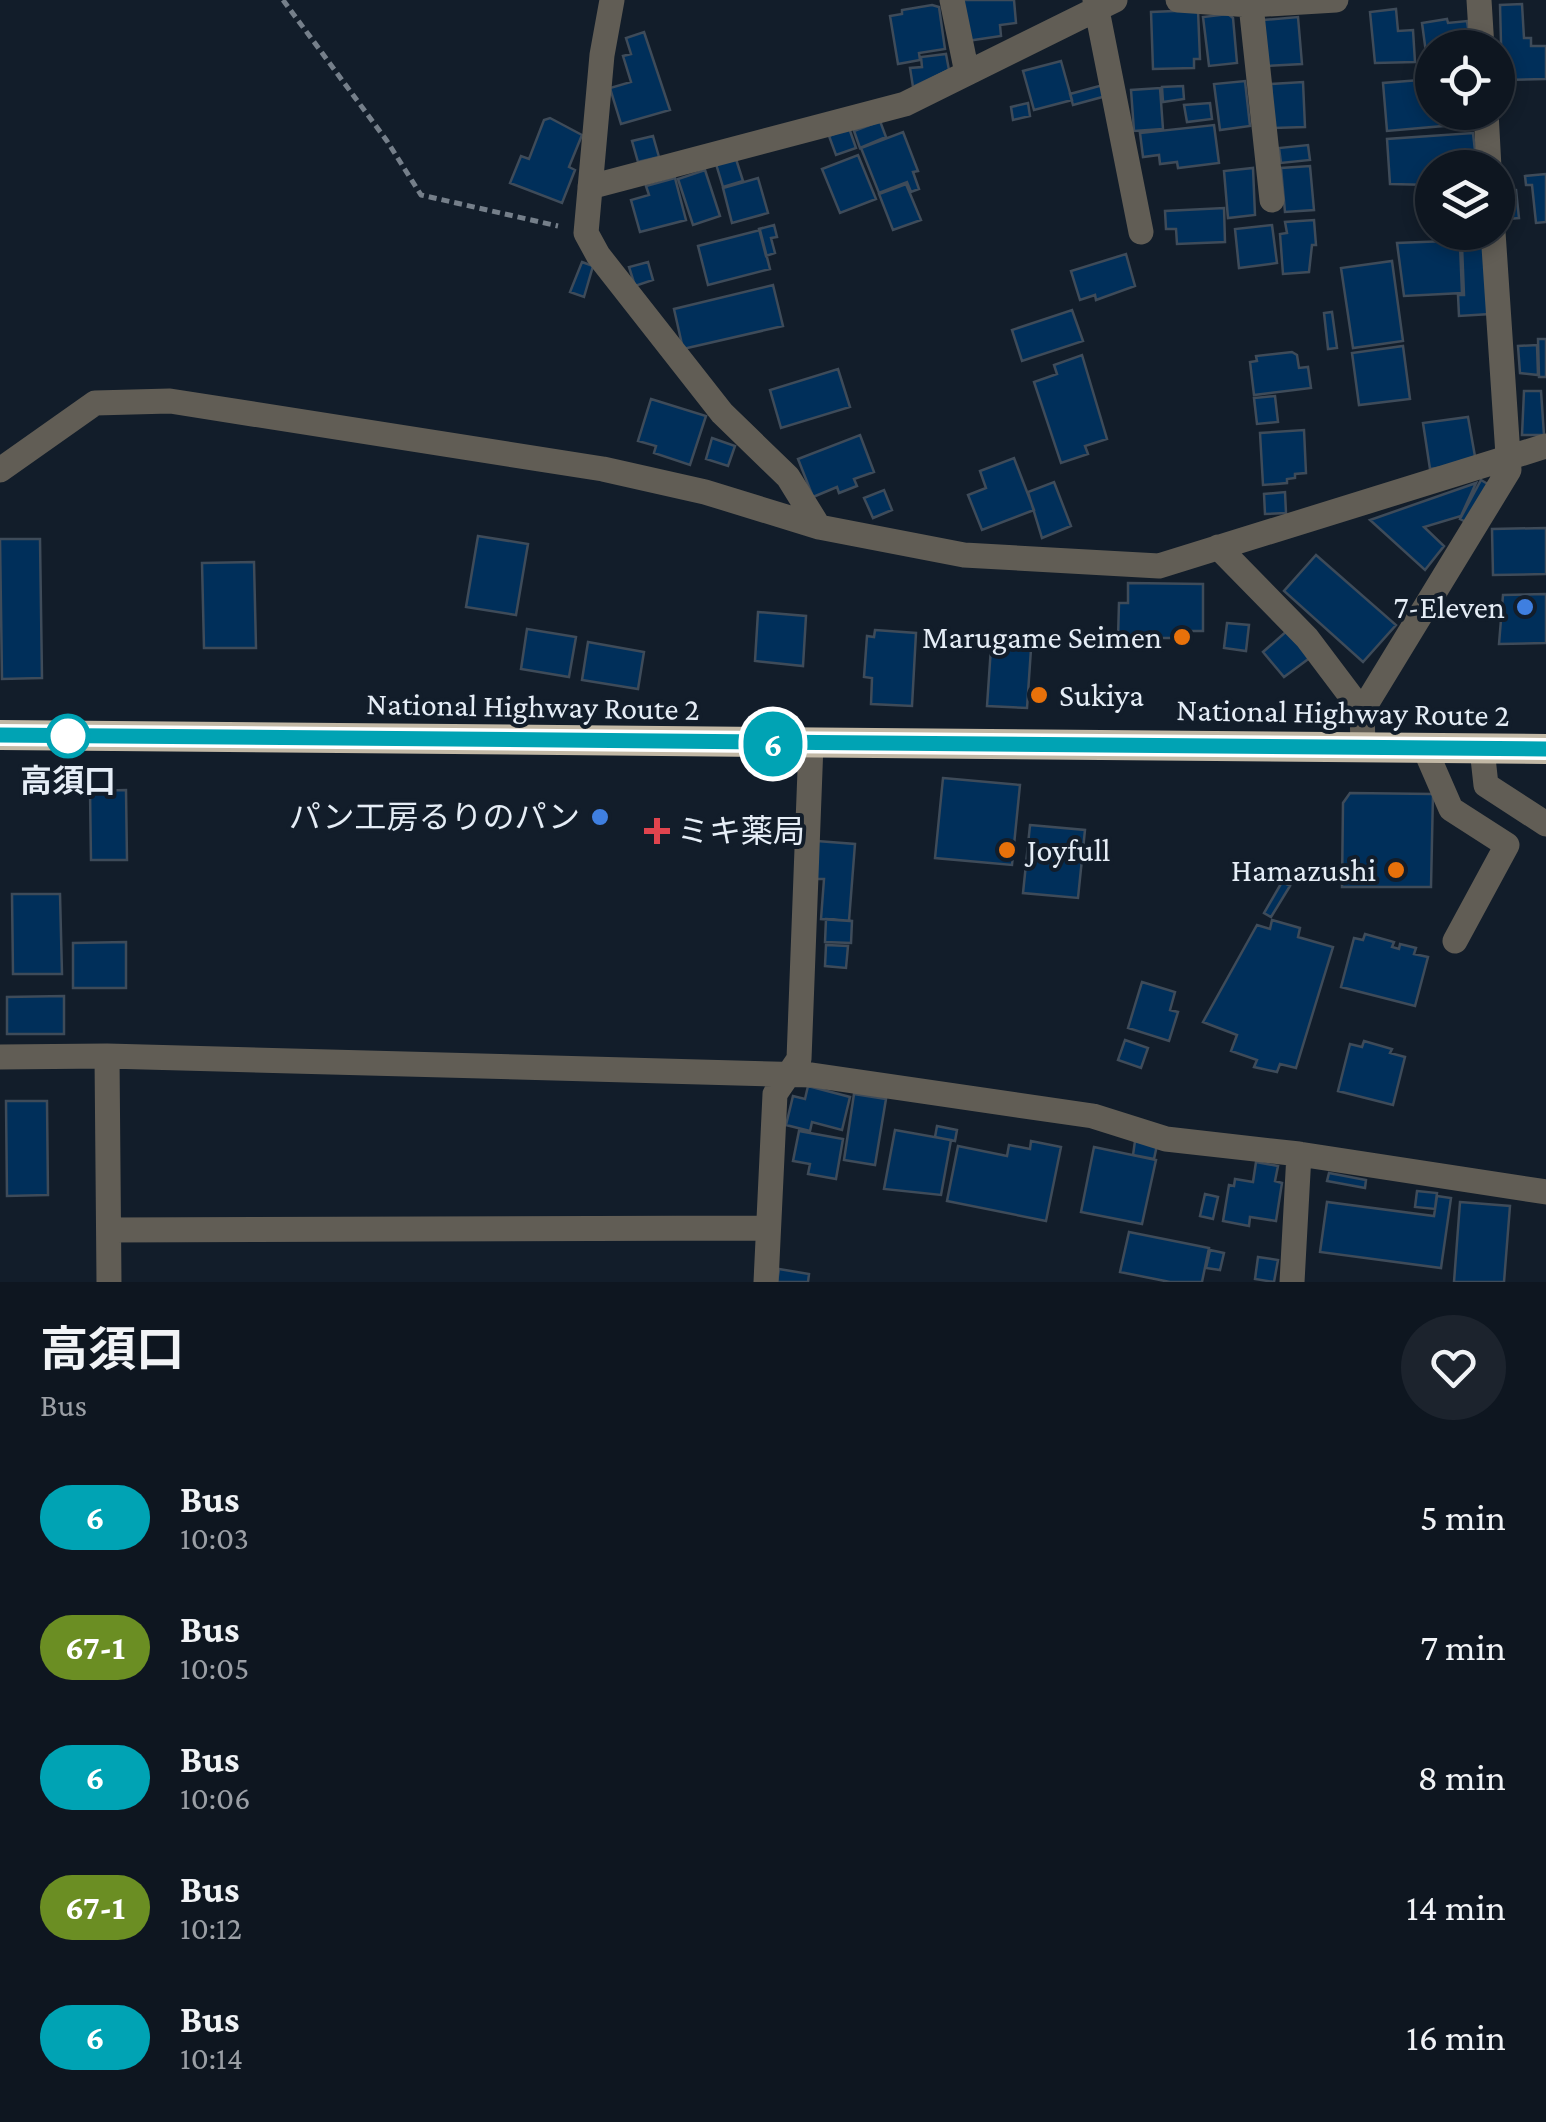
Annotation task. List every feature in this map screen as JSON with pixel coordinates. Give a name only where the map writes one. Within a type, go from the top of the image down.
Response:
[{"type":"highway","name":"National Highway Route 2","points":[[0,735],[1546,749]]},
{"type":"street","points":[[612,0],[602,55],[586,233],[598,255],[722,413],[788,477],[819,527]]},
{"type":"street","points":[[952,0],[967,73]]},
{"type":"street","points":[[1178,0],[1250,5],[1336,0]]},
{"type":"street","points":[[1479,0],[1481,30]]},
{"type":"street","points":[[590,187],[906,104],[1102,2],[1141,232]]},
{"type":"street","points":[[1250,5],[1272,200]]},
{"type":"street","points":[[1362,746],[1362,711],[1509,470],[1494,250]]},
{"type":"street","points":[[0,470],[95,404],[170,401],[603,468],[706,492],[819,527],[964,555],[1159,566],[1546,446]]},
{"type":"street","points":[[1218,547],[1307,638],[1362,711]]},
{"type":"street","points":[[766,1282],[774,1094],[799,1059],[810,744]]},
{"type":"street","points":[[1424,747],[1451,809],[1506,845],[1455,941]]},
{"type":"street","points":[[1482,749],[1486,784],[1546,824]]},
{"type":"street","points":[[107,1056],[109,1282]]},
{"type":"street","points":[[0,1057],[107,1056],[812,1075],[1093,1116],[1166,1139],[1298,1154],[1546,1192]]},
{"type":"street","points":[[1292,1282],[1298,1154]]},
{"type":"street","points":[[109,1230],[768,1228]]},
{"type":"path","points":[[284,0],[421,194],[586,233]]},
{"type":"building","points":[[961,0],[1014,0],[1016,23],[1000,25],[1001,36],[967,41]]},
{"type":"building","points":[[1522,4],[1524,38],[1531,38],[1531,46],[1546,46],[1546,79],[1515,80],[1515,30],[1501,30],[1500,5]]},
{"type":"building","points":[[932,5],[939,7],[945,49],[919,53],[920,60],[898,64],[890,16]]},
{"type":"building","points":[[1396,9],[1398,31],[1413,30],[1415,62],[1375,63],[1370,12]]},
{"type":"building","points":[[1198,10],[1200,59],[1194,59],[1194,68],[1153,69],[1151,12]]},
{"type":"building","points":[[1228,14],[1233,18],[1237,63],[1209,66],[1203,17]]},
{"type":"building","points":[[1298,17],[1302,64],[1266,66],[1263,20]]},
{"type":"building","points":[[1467,21],[1468,30],[1423,30],[1422,23]]},
{"type":"building","points":[[644,32],[670,110],[621,124],[610,88],[631,82],[623,56],[631,54],[626,38]]},
{"type":"building","points":[[946,54],[949,70],[913,87],[910,68],[922,67],[921,57]]},
{"type":"building","points":[[1061,61],[1072,100],[1034,110],[1023,71]]},
{"type":"building","points":[[1415,80],[1415,128],[1387,131],[1383,83]]},
{"type":"building","points":[[1245,81],[1250,126],[1220,130],[1214,84]]},
{"type":"building","points":[[1303,82],[1305,127],[1273,128],[1271,84]]},
{"type":"building","points":[[1103,85],[1106,96],[1073,105],[1070,94]]},
{"type":"building","points":[[1183,86],[1184,99],[1163,102],[1162,87]]},
{"type":"building","points":[[1160,88],[1163,129],[1134,131],[1131,90]]},
{"type":"building","points":[[1028,103],[1030,116],[1013,120],[1011,107]]},
{"type":"building","points":[[1210,103],[1212,119],[1187,122],[1184,105]]},
{"type":"building","points":[[550,118],[582,135],[569,167],[575,170],[562,203],[510,183],[521,156],[529,159],[544,120]]},
{"type":"building","points":[[880,121],[886,137],[860,148],[854,131]]},
{"type":"building","points":[[1214,125],[1219,163],[1178,168],[1177,162],[1160,164],[1159,155],[1143,157],[1140,133]]},
{"type":"building","points":[[849,128],[856,148],[836,155],[829,136]]},
{"type":"building","points":[[903,132],[918,171],[913,172],[919,189],[911,192],[907,182],[879,193],[861,148]]},
{"type":"building","points":[[1473,133],[1475,150],[1415,150],[1415,185],[1390,184],[1387,139]]},
{"type":"building","points":[[653,136],[659,157],[638,162],[632,141]]},
{"type":"building","points":[[1308,145],[1310,160],[1281,163],[1279,148]]},
{"type":"building","points":[[858,155],[876,199],[840,213],[822,169]]},
{"type":"building","points":[[736,159],[743,181],[723,187],[716,164]]},
{"type":"building","points":[[1310,166],[1314,210],[1285,212],[1281,168]]},
{"type":"building","points":[[1253,168],[1255,215],[1228,218],[1224,171]]},
{"type":"building","points":[[705,170],[720,216],[693,225],[678,179]]},
{"type":"building","points":[[1546,174],[1546,222],[1536,223],[1532,185],[1526,185],[1525,176]]},
{"type":"building","points":[[675,178],[686,220],[640,232],[631,200],[649,195],[646,186]]},
{"type":"building","points":[[758,178],[768,213],[732,223],[723,188]]},
{"type":"building","points":[[906,184],[921,220],[893,230],[879,194]]},
{"type":"building","points":[[1515,190],[1519,218],[1515,218]]},
{"type":"building","points":[[1224,208],[1225,242],[1177,244],[1176,229],[1166,229],[1165,211]]},
{"type":"building","points":[[1314,220],[1316,245],[1312,245],[1309,272],[1283,274],[1280,234],[1287,233],[1285,222]]},
{"type":"building","points":[[774,225],[777,237],[771,238],[775,253],[766,256],[759,229]]},
{"type":"building","points":[[1272,225],[1277,263],[1239,268],[1235,229]]},
{"type":"building","points":[[760,230],[770,269],[708,285],[698,246]]},
{"type":"building","points":[[1415,242],[1415,250],[1460,250],[1462,293],[1404,296],[1397,243]]},
{"type":"building","points":[[1462,250],[1486,250],[1490,314],[1459,316],[1458,295],[1464,295]]},
{"type":"building","points":[[1126,254],[1135,286],[1096,300],[1095,295],[1080,300],[1071,271]]},
{"type":"building","points":[[1392,261],[1403,341],[1353,348],[1341,268]]},
{"type":"building","points":[[582,262],[593,266],[584,297],[570,292]]},
{"type":"building","points":[[648,262],[653,280],[635,286],[629,267]]},
{"type":"building","points":[[773,285],[783,326],[683,349],[674,309]]},
{"type":"building","points":[[1072,310],[1083,341],[1022,361],[1012,330]]},
{"type":"building","points":[[1332,312],[1337,348],[1328,349],[1324,313]]},
{"type":"building","points":[[1538,339],[1546,339],[1546,377],[1539,377]]},
{"type":"building","points":[[1537,345],[1538,375],[1520,373],[1518,346]]},
{"type":"building","points":[[1403,346],[1410,399],[1359,405],[1352,353]]},
{"type":"building","points":[[1292,352],[1297,355],[1299,368],[1308,367],[1311,388],[1254,395],[1250,362],[1257,361],[1256,356]]},
{"type":"building","points":[[1082,355],[1107,439],[1085,446],[1088,454],[1061,463],[1034,382],[1057,374],[1054,365]]},
{"type":"building","points":[[838,369],[850,407],[781,428],[770,390]]},
{"type":"building","points":[[1524,391],[1541,391],[1544,435],[1522,435]]},
{"type":"building","points":[[1275,396],[1278,422],[1257,424],[1254,398]]},
{"type":"building","points":[[651,399],[706,416],[690,465],[654,453],[656,446],[638,441]]},
{"type":"building","points":[[1468,417],[1476,462],[1430,469],[1423,423]]},
{"type":"building","points":[[1304,430],[1306,473],[1295,474],[1287,483],[1263,485],[1260,433]]},
{"type":"building","points":[[860,435],[874,472],[854,479],[857,486],[839,493],[837,487],[813,497],[798,459]]},
{"type":"building","points":[[712,438],[735,446],[728,466],[706,459]]},
{"type":"building","points":[[1014,458],[1034,510],[982,530],[968,495],[986,488],[980,471]]},
{"type":"building","points":[[1481,480],[1491,486],[1470,524],[1460,519]]},
{"type":"building","points":[[1054,482],[1071,526],[1042,538],[1028,492]]},
{"type":"building","points":[[1476,483],[1461,516],[1424,527],[1444,546],[1425,570],[1370,520]]},
{"type":"building","points":[[884,490],[892,510],[873,518],[864,498]]},
{"type":"building","points":[[1285,492],[1286,513],[1265,514],[1264,494]]},
{"type":"building","points":[[1546,528],[1546,574],[1493,575],[1492,529]]},
{"type":"building","points":[[478,536],[528,544],[516,615],[466,607]]},
{"type":"building","points":[[0,539],[40,539],[42,678],[2,679]]},
{"type":"building","points":[[1316,555],[1396,625],[1363,662],[1284,591]]},
{"type":"building","points":[[254,562],[256,648],[204,648],[202,563]]},
{"type":"building","points":[[1128,583],[1203,584],[1203,631],[1178,631],[1178,638],[1118,638],[1119,603],[1128,603]]},
{"type":"building","name":"7-Eleven","points":[[1546,594],[1546,643],[1499,644],[1503,595]]},
{"type":"building","points":[[758,612],[806,616],[803,666],[755,661]]},
{"type":"building","points":[[1227,623],[1249,625],[1246,651],[1224,648]]},
{"type":"building","points":[[527,629],[576,637],[569,677],[521,669]]},
{"type":"building","points":[[1289,629],[1311,657],[1284,677],[1263,652]]},
{"type":"building","points":[[875,630],[916,633],[912,706],[871,704],[872,678],[864,677],[867,636],[874,637]]},
{"type":"building","points":[[588,642],[644,652],[638,689],[582,680]]},
{"type":"building","points":[[991,647],[1031,649],[1027,708],[987,706]]},
{"type":"building","points":[[943,778],[1020,785],[1012,865],[935,858]]},
{"type":"building","points":[[126,790],[127,860],[91,860],[90,791]]},
{"type":"building","points":[[1350,793],[1433,794],[1431,887],[1342,887],[1343,803]]},
{"type":"building","points":[[1030,825],[1085,830],[1078,898],[1023,893]]},
{"type":"building","points":[[817,841],[855,844],[849,921],[821,919],[824,879],[815,879]]},
{"type":"building","points":[[1282,882],[1290,886],[1271,917],[1264,913]]},
{"type":"building","points":[[12,894],[60,894],[62,974],[13,974]]},
{"type":"building","points":[[826,919],[852,921],[851,943],[825,942]]},
{"type":"building","points":[[1272,920],[1300,928],[1298,937],[1333,947],[1296,1068],[1280,1064],[1277,1072],[1254,1067],[1257,1060],[1231,1051],[1237,1035],[1203,1022],[1257,925],[1270,929]]},
{"type":"building","points":[[1365,934],[1394,942],[1392,947],[1399,949],[1400,944],[1416,948],[1414,954],[1428,957],[1415,1006],[1341,987],[1354,938],[1363,940]]},
{"type":"building","points":[[126,942],[126,988],[73,988],[73,943]]},
{"type":"building","points":[[826,945],[848,946],[846,968],[825,966]]},
{"type":"building","points":[[1142,982],[1175,992],[1170,1010],[1178,1012],[1169,1041],[1128,1028]]},
{"type":"building","points":[[64,996],[64,1034],[7,1034],[7,997]]},
{"type":"building","points":[[1125,1040],[1148,1048],[1141,1068],[1118,1060]]},
{"type":"building","points":[[1364,1041],[1405,1057],[1393,1105],[1338,1091],[1350,1044],[1362,1047]]},
{"type":"building","points":[[808,1086],[850,1097],[842,1130],[812,1122],[810,1131],[786,1125],[793,1096],[805,1099]]},
{"type":"building","points":[[854,1094],[886,1099],[875,1165],[844,1160]]},
{"type":"building","points":[[6,1101],[47,1101],[48,1195],[7,1196]]},
{"type":"building","points":[[937,1126],[957,1130],[955,1141],[935,1137]]},
{"type":"building","points":[[895,1130],[951,1140],[941,1195],[884,1189]]},
{"type":"building","points":[[799,1131],[843,1139],[836,1179],[808,1174],[810,1164],[793,1161]]},
{"type":"building","points":[[1031,1141],[1061,1147],[1046,1221],[947,1201],[958,1146],[1007,1156],[1009,1145],[1030,1149]]},
{"type":"building","points":[[1135,1141],[1157,1145],[1154,1159],[1133,1155]]},
{"type":"building","points":[[1094,1147],[1156,1160],[1142,1224],[1081,1212]]},
{"type":"building","points":[[1256,1162],[1278,1166],[1275,1181],[1282,1183],[1276,1221],[1250,1217],[1249,1226],[1223,1221],[1229,1185],[1234,1186],[1235,1179],[1253,1182]]},
{"type":"building","points":[[1329,1173],[1366,1180],[1365,1188],[1327,1181]]},
{"type":"building","points":[[1417,1191],[1437,1193],[1435,1209],[1415,1207]]},
{"type":"building","points":[[1205,1194],[1218,1197],[1213,1219],[1200,1216]]},
{"type":"building","points":[[1437,1196],[1451,1198],[1441,1268],[1320,1252],[1327,1202],[1434,1216]]},
{"type":"building","points":[[1460,1202],[1510,1206],[1504,1282],[1454,1282]]},
{"type":"building","points":[[1129,1232],[1209,1248],[1202,1282],[1170,1282],[1120,1272]]},
{"type":"building","points":[[1210,1250],[1224,1253],[1220,1270],[1206,1268]]},
{"type":"building","points":[[1258,1257],[1278,1260],[1274,1282],[1255,1279]]},
{"type":"building","points":[[779,1269],[809,1274],[808,1282],[777,1282]]},
{"type":"bus line","name":"6","points":[[0,735],[1546,749]]},
{"type":"place","name":"7-Eleven","points":[[1525,607]]},
{"type":"place","name":"Marugame Seimen","points":[[1182,637]]},
{"type":"place","name":"Sukiya","points":[[1039,695]]},
{"type":"place","name":"高須口","points":[[68,736]]},
{"type":"place","name":"パン工房るりのパン","points":[[600,817]]},
{"type":"place","name":"ミキ薬局","points":[[657,831]]},
{"type":"place","name":"Joyfull","points":[[1007,850]]},
{"type":"place","name":"Hamazushi","points":[[1396,870]]}]
